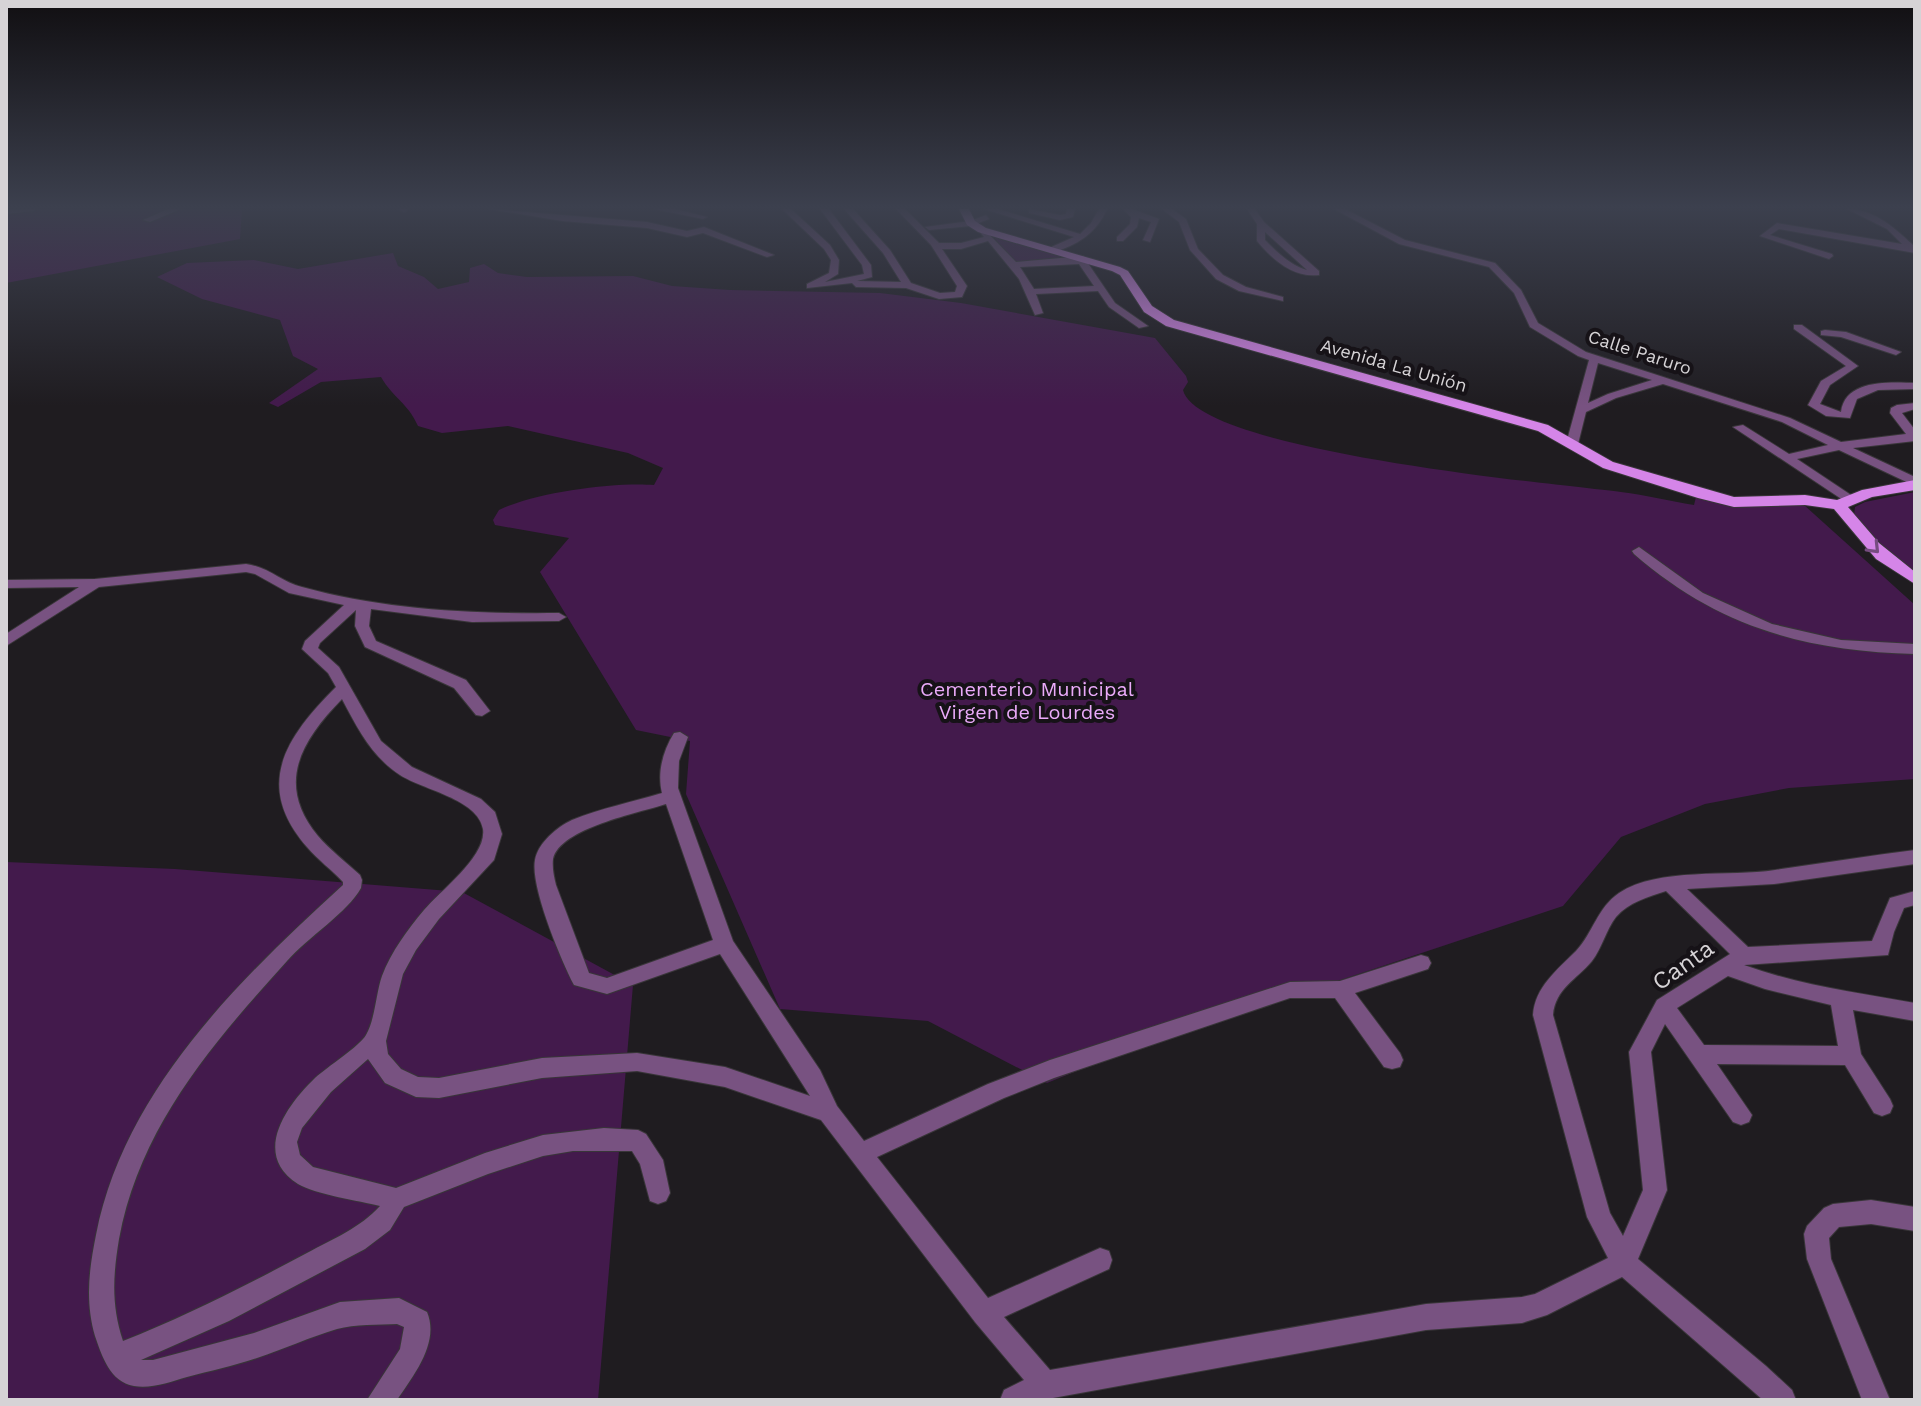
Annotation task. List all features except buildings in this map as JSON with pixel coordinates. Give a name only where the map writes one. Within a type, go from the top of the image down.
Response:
[{"type":"main road","name":"Avenida La Unión","points":[[1125,275],[1148,309],[1170,323],[1543,428],[1608,465],[1734,502],[1845,502],[1915,483]]},
{"type":"main road","points":[[1845,502],[1873,549],[1894,567],[1915,579]]},
{"type":"street","points":[[832,275],[810,286],[841,283],[907,285],[939,296],[959,295],[962,286],[955,275]]},
{"type":"street","points":[[841,283],[869,275]]},
{"type":"street","points":[[901,275],[907,285]]},
{"type":"street","points":[[1018,275],[1030,292],[1038,313]]},
{"type":"street","points":[[1091,275],[1112,305],[1143,326]]},
{"type":"street","points":[[1222,275],[1232,285],[1280,299]]},
{"type":"street","name":"Calle Paruro","points":[[1503,275],[1512,283],[1534,325],[1594,359],[1759,409],[1844,445],[1915,483]]},
{"type":"street","points":[[1030,292],[1100,288]]},
{"type":"street","points":[[1798,327],[1853,366],[1825,383],[1814,405],[1818,410],[1846,416],[1848,403],[1857,394],[1873,388],[1915,386]]},
{"type":"street","points":[[1825,333],[1842,334],[1896,352]]},
{"type":"street","points":[[1572,444],[1594,359]]},
{"type":"street","points":[[1582,410],[1612,396],[1665,380]]},
{"type":"street","points":[[1914,437],[1896,413],[1897,408],[1915,406]]},
{"type":"street","points":[[1739,427],[1787,458],[1845,502]]},
{"type":"street","points":[[1787,458],[1844,445],[1914,437]]},
{"type":"street","points":[[1639,551],[1675,582],[1763,627],[1864,646],[1915,649]]},
{"type":"street","points":[[6,584],[95,583],[246,568],[259,570],[294,590],[360,604],[472,618],[559,617]]},
{"type":"street","points":[[6,641],[95,583]]},
{"type":"street","points":[[360,604],[313,641],[310,649],[334,670],[375,745],[406,771],[475,803],[489,816],[493,834],[487,855],[409,944],[393,974],[375,1041],[378,1058],[393,1076],[416,1087],[439,1088],[542,1068],[637,1062],[725,1077],[829,1113]]},
{"type":"street","points":[[360,604],[362,626],[370,644],[460,684],[482,711]]},
{"type":"street","points":[[344,688],[301,734],[291,753],[286,791],[291,810],[312,841],[353,880],[352,888],[283,952],[202,1044],[151,1117],[114,1203],[100,1276],[102,1316],[115,1357],[133,1373],[153,1373],[254,1346],[340,1315],[399,1311],[418,1321],[412,1354],[381,1400]]},
{"type":"street","points":[[680,737],[668,769],[672,796],[724,944],[812,1077],[829,1113],[984,1313],[1045,1384]]},
{"type":"street","points":[[672,796],[578,825],[566,832],[554,843],[544,860],[545,882],[581,979],[594,985],[607,986],[724,944]]},
{"type":"street","points":[[1782,1400],[1757,1375],[1624,1263],[1599,1217],[1543,1015],[1544,1001],[1569,968],[1584,956],[1610,911],[1629,896],[1669,883],[1774,877],[1915,857]]},
{"type":"street","points":[[1669,883],[1744,955]]},
{"type":"street","name":"Canta","points":[[1624,1263],[1655,1190],[1640,1052],[1664,1006],[1744,955],[1881,949],[1884,932],[1897,903],[1915,898]]},
{"type":"street","points":[[860,1154],[996,1091],[1050,1070],[1290,990],[1340,989],[1421,963]]},
{"type":"street","points":[[1724,966],[1765,981],[1840,999],[1915,1012]]},
{"type":"street","points":[[1340,989],[1392,1060]]},
{"type":"street","points":[[1840,999],[1851,1056],[1882,1106]]},
{"type":"street","points":[[1664,1006],[1741,1115]]},
{"type":"street","points":[[375,1041],[313,1093],[297,1113],[287,1134],[285,1155],[292,1168],[306,1176],[396,1199],[536,1145],[611,1137],[638,1141],[651,1160],[658,1193]]},
{"type":"street","points":[[1698,1054],[1851,1056]]},
{"type":"street","points":[[115,1357],[172,1335],[263,1291],[343,1247],[375,1227],[389,1214],[396,1199]]},
{"type":"street","points":[[1876,1400],[1819,1259],[1816,1234],[1833,1216],[1871,1212],[1915,1219]]},
{"type":"street","points":[[984,1313],[1100,1260]]},
{"type":"street","points":[[1014,1400],[1045,1384],[1426,1317],[1522,1310],[1538,1306],[1624,1263]]},
{"type":"green space","points":[[6,275],[51,275],[6,283]]},
{"type":"green space","name":"Cementerio Municipal Virgen de Lourdes","points":[[418,275],[438,289],[469,282],[470,275],[633,276],[672,286],[880,293],[961,303],[1155,338],[1186,376],[1188,382],[1183,390],[1203,412],[1249,431],[1311,447],[1383,461],[1630,493],[1694,505],[1696,497],[1739,507],[1804,505],[1915,605],[1915,779],[1789,788],[1705,804],[1621,837],[1563,906],[1121,1053],[1047,1083],[928,1021],[780,1009],[686,794],[690,741],[636,730],[540,572],[569,538],[495,525],[493,520],[499,510],[554,493],[597,487],[654,485],[663,468],[628,453],[508,426],[442,433],[418,426],[381,377],[321,382],[278,407],[269,403],[318,369],[293,356],[280,320],[202,299],[157,277]]},
{"type":"green space","points":[[1915,492],[1915,574],[1887,553],[1854,516],[1855,507],[1865,502]]},
{"type":"green space","points":[[6,862],[175,869],[462,892],[633,985],[598,1400],[6,1400]]}]
